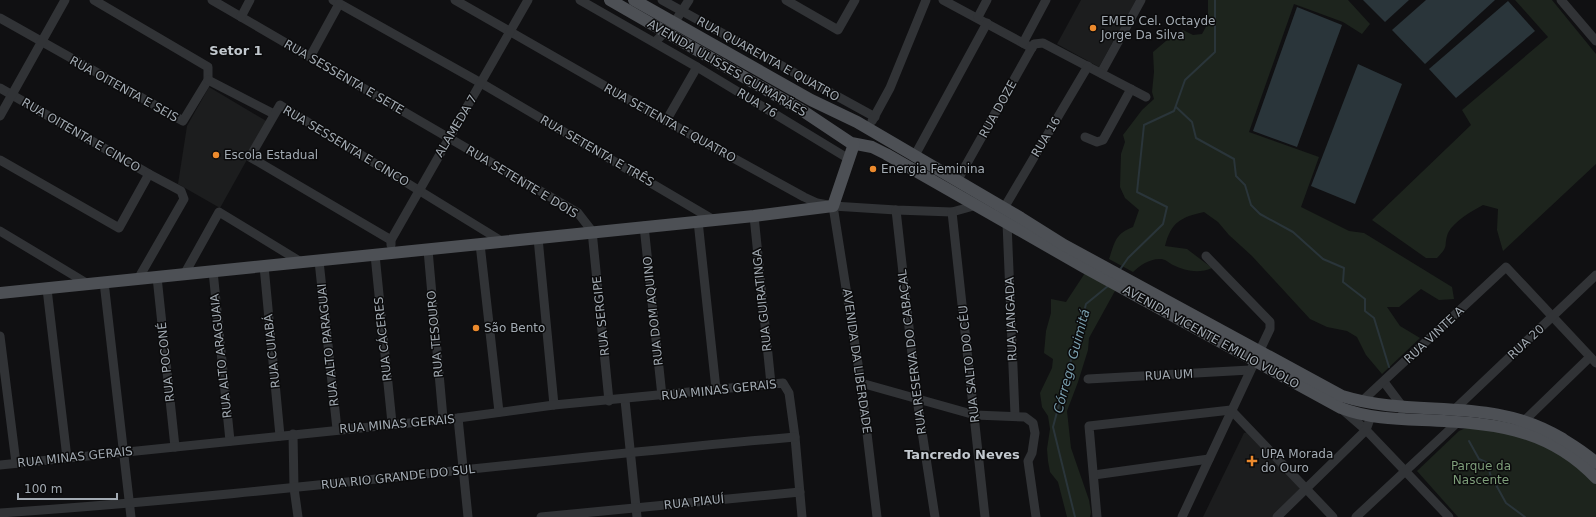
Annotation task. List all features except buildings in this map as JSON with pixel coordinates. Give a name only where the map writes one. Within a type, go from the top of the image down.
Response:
[{"type":"main road","name":"AVENIDA ULISSES GUIMARÃES","points":[[610,0],[803,112],[843,138]]},
{"type":"main road","name":"AVENIDA ULISSES GUIMARÃES","points":[[634,0],[811,100],[854,121]]},
{"type":"main road","name":"AVENIDA VICENTE EMILIO VUOLO","points":[[854,121],[1004,208],[1101,271]]},
{"type":"main road","points":[[843,138],[845,127],[854,121]]},
{"type":"main road","points":[[0,294],[185,273],[319,261],[375,254],[503,242],[592,231],[754,216],[833,206],[849,159],[857,144],[864,139],[866,128]]},
{"type":"main road","name":"AVENIDA VICENTE EMILIO VUOLO","points":[[843,138],[857,144],[872,147],[886,154],[1007,223],[1130,287],[1341,408],[1354,413],[1371,416],[1403,419],[1460,421],[1503,426],[1526,433],[1567,453],[1596,478]]},
{"type":"main road","name":"AVENIDA VICENTE EMILIO VUOLO","points":[[1255,360],[1342,396],[1361,402],[1484,411],[1525,420],[1580,449],[1596,463]]},
{"type":"street","points":[[0,116],[42,44],[65,0]]},
{"type":"street","points":[[94,0],[208,67],[208,80],[274,114]]},
{"type":"street","name":"RUA SESSENTA E SETE","points":[[212,0],[448,138]]},
{"type":"street","points":[[241,17],[250,0]]},
{"type":"street","name":"RUA SETENTA E QUATRO","points":[[455,0],[804,198],[817,203],[833,206],[896,210],[952,212],[977,205]]},
{"type":"street","name":"ALAMEDA 7","points":[[391,240],[418,190],[528,0]]},
{"type":"street","name":"RUA 76","points":[[580,0],[655,42],[849,159]]},
{"type":"street","name":"RUA QUARENTA E QUATRO","points":[[662,0],[875,117]]},
{"type":"street","points":[[655,42],[674,23],[689,0]]},
{"type":"street","points":[[786,0],[838,30],[855,0]]},
{"type":"street","points":[[866,128],[875,117],[890,88],[926,0]]},
{"type":"street","points":[[943,0],[1027,45],[1043,43],[1146,96]]},
{"type":"street","points":[[978,18],[988,0]]},
{"type":"street","name":"RUA DOZE","points":[[957,181],[1027,45],[1046,0]]},
{"type":"street","points":[[1101,73],[1141,0]]},
{"type":"street","points":[[1561,0],[1596,41]]},
{"type":"street","points":[[310,57],[336,2],[481,83]]},
{"type":"street","points":[[0,18],[42,44]]},
{"type":"street","points":[[914,157],[987,23]]},
{"type":"street","name":"RUA OITENTA E SEIS","points":[[42,44],[183,122],[208,80]]},
{"type":"street","name":"RUA 16","points":[[1004,208],[1088,66]]},
{"type":"street","points":[[666,121],[697,67]]},
{"type":"street","name":"RUA SETENTA E TRÊS","points":[[481,83],[712,219]]},
{"type":"street","name":"RUA OITENTA E CINCO","points":[[0,88],[181,191],[184,199],[138,279]]},
{"type":"street","points":[[1085,137],[1097,142],[1103,140],[1131,89]]},
{"type":"street","name":"RUA SESSENTA E CINCO","points":[[391,240],[250,157],[280,105],[418,190]]},
{"type":"street","name":"RUA SETENTE E DOIS","points":[[448,138],[578,213],[592,231]]},
{"type":"street","name":"RUA OITENTA E CINCO","points":[[0,160],[119,228],[149,174]]},
{"type":"street","points":[[418,190],[503,242]]},
{"type":"street","name":"AVENIDA DA LIBERDADE","points":[[833,206],[861,382],[876,517]]},
{"type":"street","name":"RUA RESERVA DO CABAÇAL","points":[[896,210],[917,399],[935,517]]},
{"type":"street","points":[[185,273],[220,212],[301,262]]},
{"type":"street","name":"RUA SALTO DO CÉU","points":[[952,212],[985,517]]},
{"type":"street","name":"RUA GUIRATINGA","points":[[754,216],[771,384]]},
{"type":"street","points":[[698,221],[716,389]]},
{"type":"street","name":"RUA JANGADA","points":[[1007,223],[1015,415]]},
{"type":"street","name":"RUA DOM AQUINO","points":[[644,226],[662,396]]},
{"type":"street","points":[[0,231],[88,284]]},
{"type":"street","name":"RUA SERGIPE","points":[[592,231],[609,401]]},
{"type":"street","points":[[538,238],[554,405]]},
{"type":"street","points":[[391,240],[392,253]]},
{"type":"street","points":[[480,244],[499,412]]},
{"type":"street","name":"RUA TESOURO","points":[[428,250],[443,418]]},
{"type":"street","name":"RUA CÁCERES","points":[[375,254],[392,423]]},
{"type":"street","points":[[1182,517],[1270,329],[1270,322],[1206,256]]},
{"type":"street","name":"RUA ALTO PARAGUAI","points":[[319,261],[337,429]]},
{"type":"street","name":"RUA CUIABÁ","points":[[264,266],[280,436]]},
{"type":"street","name":"RUA VINTE A","points":[[1361,402],[1506,267],[1553,317]]},
{"type":"street","name":"RUA ALTO ARAGUAIA","points":[[213,271],[230,441]]},
{"type":"street","name":"RUA 20","points":[[1456,409],[1596,275]]},
{"type":"street","name":"RUA POCONÉ","points":[[157,277],[175,446]]},
{"type":"street","points":[[104,282],[131,517]]},
{"type":"street","points":[[47,289],[67,458]]},
{"type":"street","points":[[1525,420],[1593,360],[1553,317]]},
{"type":"street","points":[[0,336],[16,463]]},
{"type":"street","name":"RUA UM","points":[[1088,379],[1255,360]]},
{"type":"street","points":[[861,382],[975,415],[1015,415],[1025,417],[1033,423],[1035,433],[1034,443],[1028,461],[1036,517]]},
{"type":"street","points":[[1384,382],[1402,406],[1403,419]]},
{"type":"street","name":"RUA MINAS GERAIS","points":[[0,465],[392,423],[458,418],[554,405],[624,400],[783,383],[789,392],[795,437]]},
{"type":"street","points":[[624,400],[637,513]]},
{"type":"street","points":[[1341,408],[1366,430],[1406,471],[1443,515]]},
{"type":"street","points":[[1097,517],[1088,426],[1231,410]]},
{"type":"street","points":[[1231,410],[1332,517]]},
{"type":"street","points":[[1277,517],[1366,430],[1371,416]]},
{"type":"street","points":[[458,418],[468,517]]},
{"type":"street","points":[[1356,517],[1460,421]]},
{"type":"street","points":[[293,434],[294,488],[298,517]]},
{"type":"street","points":[[795,437],[802,517]]},
{"type":"street","name":"RUA RIO GRANDE DO SUL","points":[[0,513],[129,504],[294,488],[630,451],[795,437]]},
{"type":"street","points":[[1094,475],[1209,459]]},
{"type":"street","name":"RUA PIAUÍ","points":[[541,517],[637,513],[800,492]]},
{"type":"shaded area","name":"EMEB Cel. Octayde Jorge Da Silva","points":[[1081,0],[1136,0],[1099,67],[1057,44]]},
{"type":"shaded area","points":[[1363,0],[1409,0],[1385,22]]},
{"type":"shaded area","points":[[1426,0],[1495,0],[1425,64],[1392,30]]},
{"type":"shaded area","points":[[1508,1],[1535,31],[1456,98],[1429,69]]},
{"type":"shaded area","points":[[1297,7],[1342,25],[1297,147],[1253,131]]},
{"type":"shaded area","points":[[1358,64],[1402,84],[1355,204],[1311,186]]},
{"type":"shaded area","name":"Escola Estadual","points":[[209,87],[268,122],[220,208],[178,184],[187,126]]},
{"type":"shaded area","name":"UPA Morada do Ouro","points":[[1248,432],[1300,488],[1298,493],[1273,517],[1203,517],[1244,433]]},
{"type":"green space","points":[[1208,0],[1348,0],[1370,24],[1362,34],[1343,22],[1294,4],[1249,132],[1319,157],[1301,207],[1349,231],[1364,233],[1452,287],[1454,299],[1439,300],[1421,289],[1399,307],[1387,307],[1400,326],[1420,338],[1382,374],[1366,355],[1357,337],[1347,331],[1327,327],[1310,319],[1252,256],[1229,235],[1218,222],[1204,212],[1189,216],[1178,222],[1170,231],[1165,246],[1187,249],[1212,268],[1202,271],[1192,271],[1178,267],[1164,260],[1157,259],[1146,262],[1133,272],[1109,259],[1116,239],[1122,233],[1133,227],[1139,210],[1125,198],[1120,187],[1121,154],[1125,142],[1123,135],[1142,110],[1154,99],[1152,92],[1154,72],[1153,52],[1173,35],[1183,30],[1193,35],[1202,34],[1208,23]]},
{"type":"green space","points":[[1515,0],[1552,0],[1596,54],[1596,164],[1503,251],[1497,230],[1498,209],[1483,205],[1454,224],[1448,233],[1445,248],[1437,258],[1426,258],[1372,220],[1471,125],[1462,110],[1548,37]]},
{"type":"green space","points":[[1085,273],[1116,289],[1089,338],[1088,350],[1067,411],[1071,448],[1089,500],[1091,512],[1090,517],[1067,517],[1058,482],[1050,472],[1047,449],[1050,429],[1048,416],[1042,407],[1040,393],[1052,368],[1053,359],[1044,353],[1046,331],[1051,313],[1051,299],[1066,302]]},
{"type":"green space","name":"Parque da Nascente","points":[[1470,426],[1510,431],[1566,456],[1596,482],[1596,517],[1458,517],[1417,471],[1459,431]]},
{"type":"waterway","name":"Córrego Guimitá","points":[[1119,271],[1128,258],[1163,224],[1167,207],[1137,192],[1144,125],[1174,111],[1185,80],[1215,52],[1215,0]]},
{"type":"waterway","points":[[1176,107],[1192,122],[1196,138],[1234,159],[1236,176],[1245,185],[1251,205],[1260,214],[1293,232],[1323,259],[1344,268],[1343,282],[1365,299],[1365,311],[1374,318],[1389,367]]},
{"type":"waterway","name":"Córrego Guimitá","points":[[1075,517],[1053,427],[1086,304],[1108,286]]},
{"type":"waterway","points":[[1469,441],[1479,459],[1488,463],[1490,474],[1506,503],[1525,517]]},
{"type":"place","name":"EMEB Cel. Octayde Jorge Da Silva","points":[[1093,28]]},
{"type":"place","name":"Escola Estadual","points":[[216,155]]},
{"type":"place","name":"Energia Feminina","points":[[873,169]]},
{"type":"place","name":"São Bento","points":[[476,328]]},
{"type":"place","name":"UPA Morada do Ouro","points":[[1252,461]]},
{"type":"district","name":"Setor 1","points":[[236,50]]},
{"type":"district","name":"Tancredo Neves","points":[[962,454]]}]
